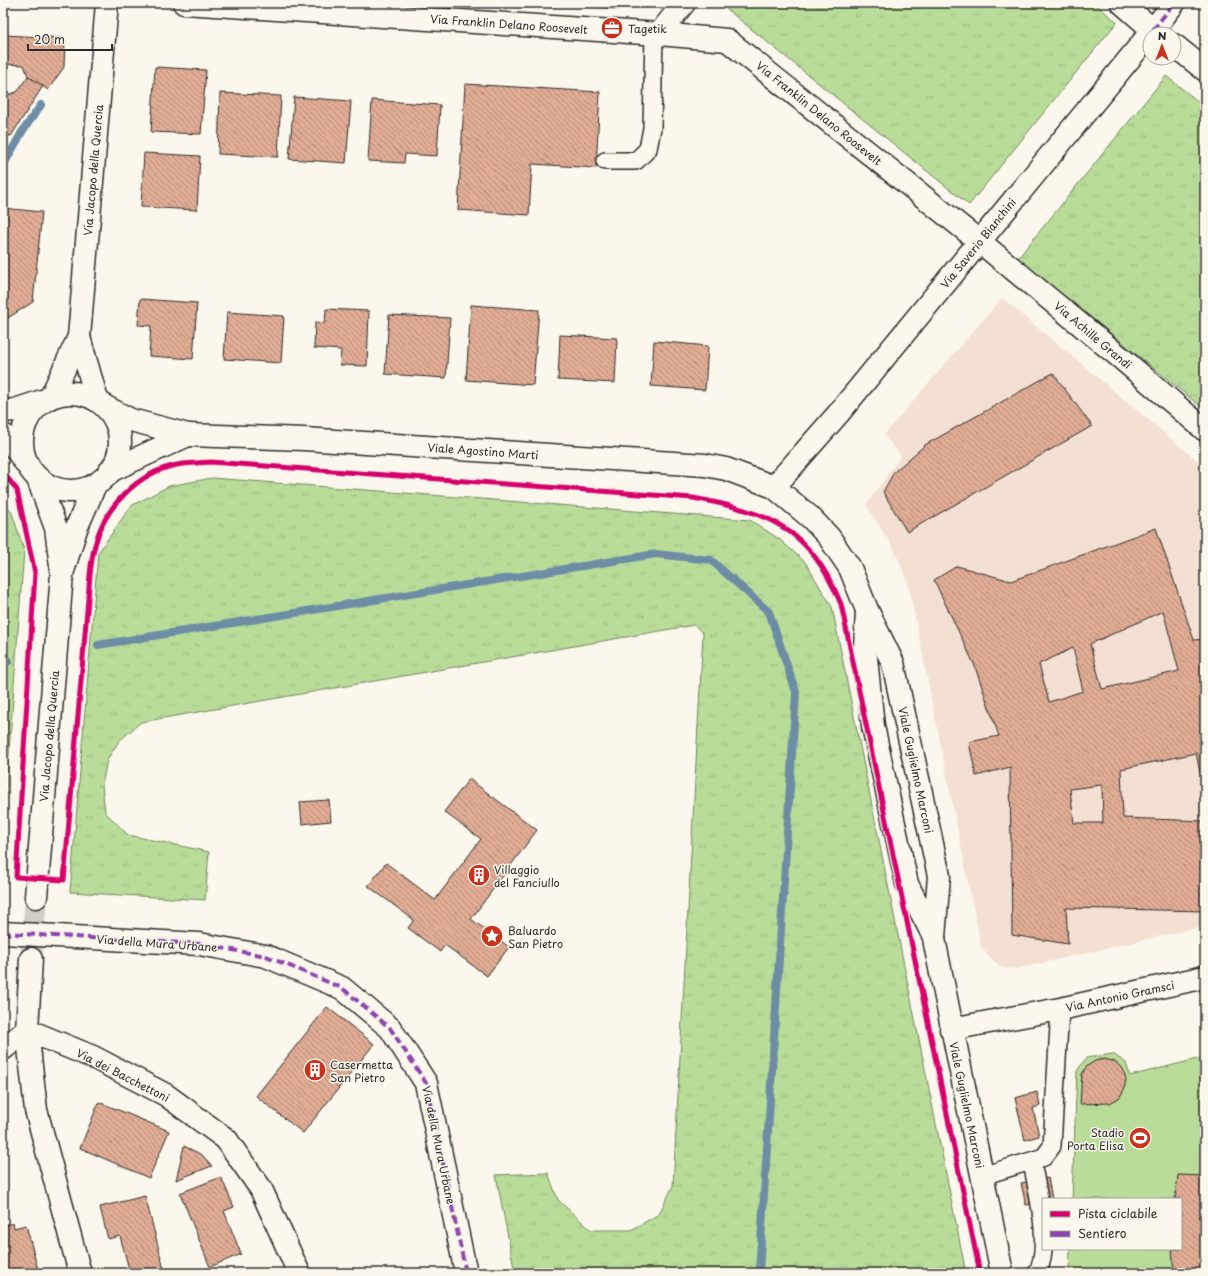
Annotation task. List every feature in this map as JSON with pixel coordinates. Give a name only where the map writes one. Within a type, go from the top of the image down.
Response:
[{"type":"street","name":"Via Jacopo della Quercia","points":[[47,399],[79,337],[107,3]]},
{"type":"street","name":"Via Franklin Delano Roosevelt","points":[[184,3],[727,40],[979,241]]},
{"type":"street","points":[[656,34],[684,3]]},
{"type":"street","points":[[1122,3],[1149,26]]},
{"type":"street","name":"Via Saverio Bianchini","points":[[1160,26],[1174,3]]},
{"type":"street","name":"Via Saverio Bianchini","points":[[774,487],[834,418],[979,241],[1142,49]]},
{"type":"street","points":[[1182,51],[1205,70]]},
{"type":"street","name":"Via Achille Grandi","points":[[979,241],[1121,358],[1205,430]]},
{"type":"street","name":"Via Jacopo della Quercia","points":[[79,337],[101,403]]},
{"type":"street","points":[[3,410],[15,410],[57,394],[72,392],[88,395],[101,403],[114,415],[120,434],[121,446],[117,462],[103,478],[80,491],[64,491],[50,487],[33,472],[7,437],[3,435]]},
{"type":"street","points":[[33,472],[23,456],[21,442],[24,426],[31,412],[47,399]]},
{"type":"street","name":"Viale Agostino Marti","points":[[101,403],[131,420],[188,435],[304,439],[705,465],[726,469],[774,487]]},
{"type":"street","name":"Viale Agostino Marti","points":[[103,478],[188,435]]},
{"type":"street","name":"Via Jacopo della Quercia","points":[[33,472],[56,528],[62,574],[36,897]]},
{"type":"street","name":"Via Jacopo della Quercia","points":[[62,574],[76,529],[103,478]]},
{"type":"street","name":"Viale Guglielmo Marconi","points":[[774,487],[810,517],[829,537],[850,568],[867,610],[893,663],[939,876],[934,937],[951,1029],[1002,1273]]},
{"type":"street","name":"Viale Guglielmo Marconi","points":[[867,610],[865,648],[873,726],[907,884],[934,937]]},
{"type":"street","name":"Via della Mura Urbane","points":[[3,933],[199,944],[266,956],[342,988],[390,1028],[426,1084],[466,1273]]},
{"type":"street","points":[[31,960],[27,1030],[36,1110],[80,1273]]},
{"type":"street","name":"Via Antonio Gramsci","points":[[951,1029],[1060,1009],[1205,977]]},
{"type":"street","points":[[3,1049],[27,1030]]},
{"type":"street","name":"Via dei Bacchettoni","points":[[27,1030],[93,1057],[166,1095],[226,1139],[261,1189],[299,1273]]},
{"type":"lane","points":[[605,161],[636,161],[648,148],[652,128],[656,34]]},
{"type":"lane","points":[[982,1176],[1032,1162],[1044,1157],[1052,1146],[1060,1009]]},
{"type":"lane","points":[[1032,1162],[1042,1215]]},
{"type":"lane","points":[[1037,1273],[1043,1263],[1043,1250]]},
{"type":"shaded area","points":[[1002,298],[1205,467],[1205,926],[1016,969],[1003,968],[989,957],[981,946],[908,582],[893,547],[866,505],[901,456],[884,435]]},
{"type":"green space","points":[[719,3],[1094,3],[1117,22],[969,205]]},
{"type":"green space","points":[[1166,76],[1205,107],[1205,410],[1018,258]]},
{"type":"green space","points":[[212,478],[750,520],[779,539],[805,562],[832,607],[966,1273],[515,1273],[496,1175],[548,1173],[558,1200],[591,1230],[631,1230],[659,1214],[673,1186],[703,633],[694,625],[141,722],[119,741],[107,760],[102,785],[105,812],[128,835],[209,852],[205,900],[70,892],[98,553],[131,506],[169,486]]},
{"type":"green space","points":[[3,498],[12,513],[24,550],[3,833]]},
{"type":"green space","name":"Stadio Porta Elisa","points":[[1113,1054],[1126,1063],[1130,1076],[1205,1057],[1205,1273],[1069,1273],[1070,1250],[1182,1250],[1182,1198],[1072,1198],[1077,1071],[1086,1058]]},
{"type":"building","points":[[552,3],[624,3],[619,9]]},
{"type":"building","points":[[3,35],[65,38],[64,67],[48,90],[28,76],[24,65],[4,64],[3,71]]},
{"type":"building","points":[[155,67],[206,70],[201,134],[151,132]]},
{"type":"building","points":[[28,76],[43,86],[11,136],[3,135],[3,98],[17,92]]},
{"type":"building","points":[[465,84],[600,92],[596,168],[532,164],[529,215],[458,210]]},
{"type":"building","points":[[220,93],[281,96],[278,157],[218,154]]},
{"type":"building","points":[[294,97],[351,101],[346,163],[289,159]]},
{"type":"building","points":[[372,100],[440,105],[437,156],[405,154],[404,163],[368,161]]},
{"type":"building","points":[[144,153],[200,156],[197,210],[141,207]]},
{"type":"building","points":[[3,208],[42,212],[33,302],[3,321]]},
{"type":"building","points":[[140,299],[197,303],[193,359],[149,356],[151,326],[138,325]]},
{"type":"building","points":[[471,305],[539,310],[533,385],[466,380]]},
{"type":"building","points":[[326,309],[369,311],[367,366],[340,365],[341,350],[314,348],[315,322],[325,323]]},
{"type":"building","points":[[227,312],[284,316],[281,363],[224,359]]},
{"type":"building","points":[[389,315],[450,318],[446,378],[385,374]]},
{"type":"building","points":[[560,335],[617,338],[615,383],[558,380]]},
{"type":"building","points":[[654,341],[708,346],[705,390],[651,386]]},
{"type":"building","points":[[1053,373],[1092,426],[907,532],[883,492],[894,472],[925,445]]},
{"type":"building","points":[[1156,528],[1194,640],[1205,639],[1205,911],[1066,908],[1068,944],[1012,935],[1010,767],[976,776],[969,742],[999,736],[974,664],[934,580],[957,566],[1011,581]],"holes":[[[1163,611],[1179,671],[1102,689],[1090,644]],[[1073,648],[1083,691],[1049,702],[1039,664]],[[1196,753],[1202,782],[1204,821],[1123,818],[1121,769]],[[1102,785],[1103,823],[1074,823],[1070,789]]]},
{"type":"building","name":"Villaggio del Fanciullo","points":[[469,779],[537,830],[471,919],[509,947],[487,976],[445,945],[440,952],[408,928],[414,920],[368,886],[386,863],[435,900],[481,839],[444,812]]},
{"type":"building","points":[[329,800],[331,821],[302,824],[300,802]]},
{"type":"building","name":"Casermetta San Pietro","points":[[327,1007],[374,1044],[303,1133],[256,1096]]},
{"type":"building","points":[[1105,1059],[1115,1062],[1123,1069],[1126,1079],[1124,1090],[1119,1098],[1110,1103],[1080,1104],[1082,1074],[1087,1066],[1095,1061]]},
{"type":"building","points":[[1037,1092],[1040,1106],[1033,1108],[1039,1136],[1025,1140],[1015,1098]]},
{"type":"building","points":[[99,1102],[169,1131],[149,1178],[80,1148]]},
{"type":"building","points":[[184,1146],[202,1155],[212,1166],[176,1180]]},
{"type":"building","points":[[1178,1175],[1205,1176],[1205,1273],[1174,1273],[1172,1250],[1182,1250],[1182,1198],[1175,1198]]},
{"type":"building","points":[[221,1177],[234,1207],[224,1211],[241,1254],[210,1267],[180,1193]]},
{"type":"building","points":[[1048,1178],[1052,1198],[1042,1198],[1042,1202],[1026,1205],[1021,1183]]},
{"type":"building","points":[[145,1196],[165,1273],[130,1273],[120,1236],[108,1239],[100,1207]]},
{"type":"building","points":[[13,1223],[14,1228],[26,1225],[39,1273],[3,1273],[3,1226]]},
{"type":"waterway","points":[[3,166],[22,132],[41,105]]},
{"type":"waterway","points":[[98,645],[656,554],[711,560],[769,612],[796,692],[759,1273]]},
{"type":"waterway","points":[[3,662],[9,661]]},
{"type":"tunnel","points":[[31,959],[36,897]]},
{"type":"marked path","points":[[1156,26],[1174,3]]},
{"type":"marked path","points":[[3,933],[199,944],[266,956],[342,988],[390,1028],[426,1083],[466,1273]]},
{"type":"cycle path","points":[[3,472],[17,490],[35,573],[16,877],[64,880],[90,575],[94,549],[106,517],[125,493],[149,475],[181,464],[211,462],[693,498],[720,503],[765,518],[784,528],[800,541],[815,557],[829,578],[841,604],[980,1273]]},
{"type":"place","name":"Tagetik","points":[[612,28]]},
{"type":"place","name":"Villaggio del Fanciullo","points":[[479,875]]},
{"type":"place","name":"Baluardo San Pietro","points":[[492,936]]},
{"type":"place","name":"Casermetta San Pietro","points":[[315,1070]]},
{"type":"place","name":"Stadio Porta Elisa","points":[[1140,1138]]}]
